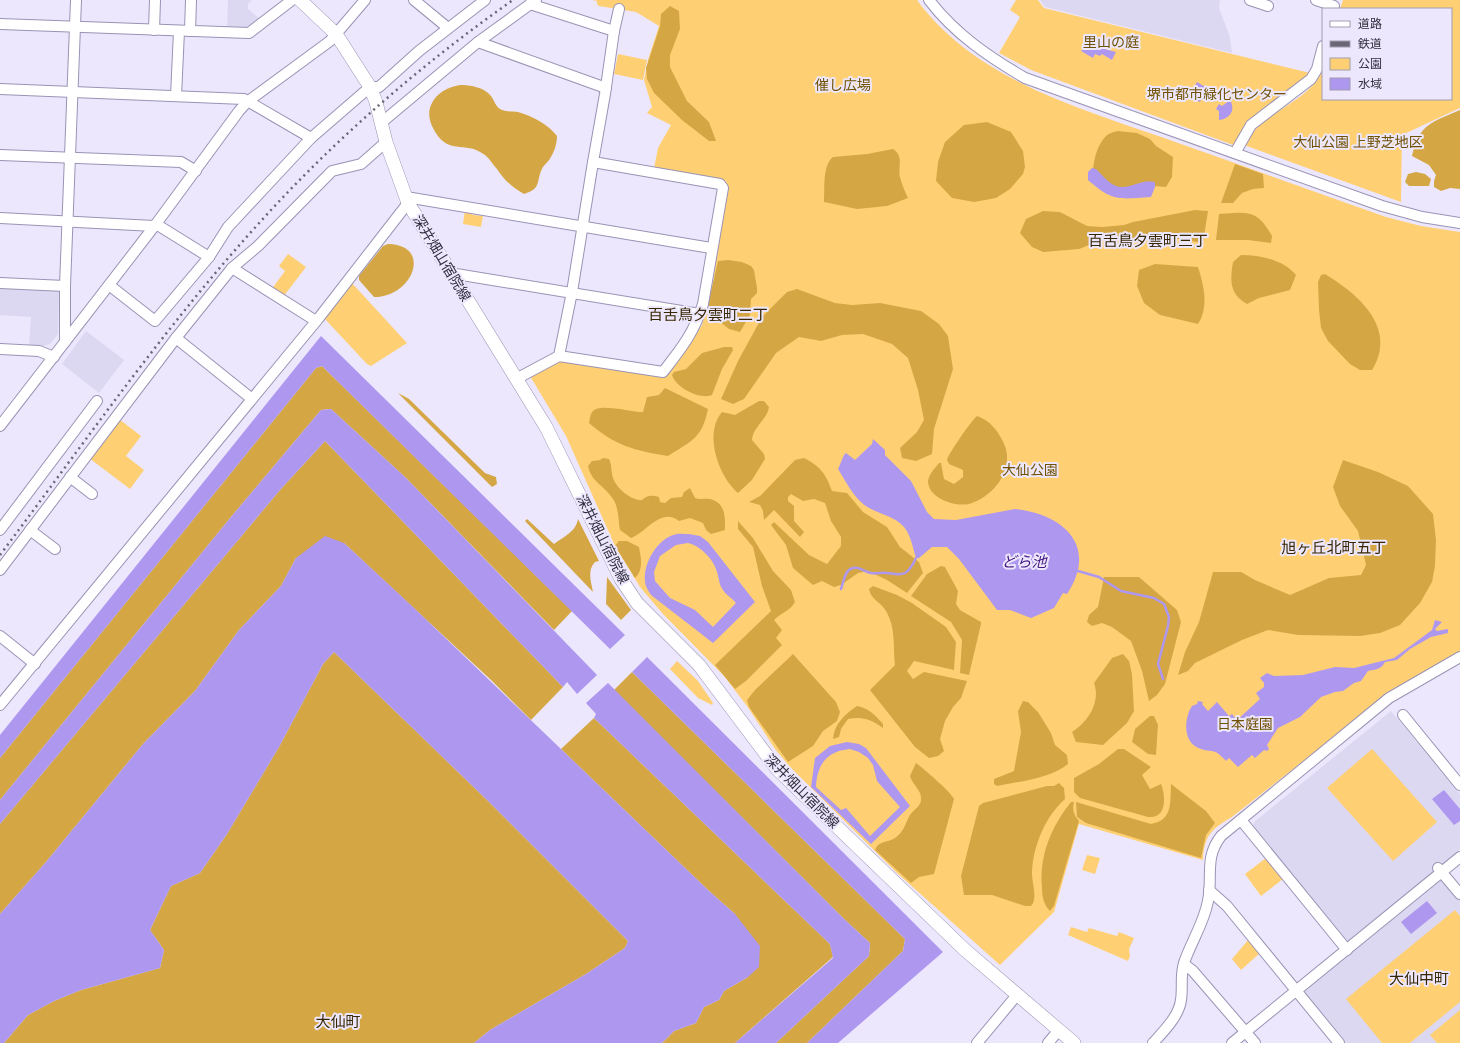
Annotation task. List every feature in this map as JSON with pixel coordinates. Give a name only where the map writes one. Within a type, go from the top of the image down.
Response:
[{"type":"main road","name":"深井畑山宿院線","points":[[300,0],[336,34],[370,87],[386,142],[407,200],[450,273],[546,427],[620,579],[637,602],[699,664],[777,769],[933,920],[1017,995],[1074,1043]]},
{"type":"street","points":[[65,342],[67,221],[76,0]]},
{"type":"street","points":[[154,30],[155,0]]},
{"type":"street","points":[[190,31],[191,0]]},
{"type":"street","points":[[0,24],[249,33],[292,0]]},
{"type":"street","points":[[0,426],[4,415],[54,357],[247,102],[330,41],[364,0]]},
{"type":"street","points":[[414,0],[448,28]]},
{"type":"street","points":[[109,285],[155,321],[209,257],[228,227],[312,138],[370,87],[379,87],[419,51],[485,0]]},
{"type":"street","points":[[929,0],[948,22],[972,43],[997,61],[1025,78],[1389,208],[1422,217],[1460,223]]},
{"type":"street","points":[[1250,0],[1268,6]]},
{"type":"street","points":[[1316,0],[1334,5]]},
{"type":"street","points":[[381,122],[478,42],[533,2],[614,31]]},
{"type":"street","points":[[559,356],[572,292],[614,31],[619,9]]},
{"type":"street","points":[[176,96],[179,31]]},
{"type":"street","points":[[478,42],[606,88]]},
{"type":"street","points":[[1235,153],[1251,125],[1311,79],[1317,69],[1322,50]]},
{"type":"street","points":[[0,89],[244,99],[312,138]]},
{"type":"street","points":[[0,570],[176,338],[232,268],[258,246],[332,171],[361,164],[386,142]]},
{"type":"street","points":[[0,155],[181,162],[196,171]]},
{"type":"street","points":[[516,379],[559,356],[662,372],[688,339],[700,314],[723,188],[720,184],[593,162]]},
{"type":"street","points":[[0,705],[316,321],[407,200],[583,226],[711,248]]},
{"type":"street","points":[[0,218],[155,225],[209,257]]},
{"type":"street","points":[[232,268],[316,321]]},
{"type":"street","points":[[450,273],[700,314]]},
{"type":"street","points":[[0,283],[65,286]]},
{"type":"street","points":[[176,338],[252,399]]},
{"type":"street","points":[[0,349],[39,351],[54,357]]},
{"type":"street","points":[[0,530],[97,401]]},
{"type":"street","points":[[70,477],[92,494]]},
{"type":"street","points":[[30,530],[54,549]]},
{"type":"street","points":[[0,636],[35,664]]},
{"type":"street","points":[[1154,1043],[1178,1012],[1181,1002],[1181,979],[1184,964],[1207,907],[1209,890],[1209,864],[1215,844],[1221,836],[1389,698],[1460,658]]},
{"type":"street","points":[[1403,715],[1460,785]]},
{"type":"street","points":[[1241,820],[1347,950]]},
{"type":"street","points":[[1232,1043],[1347,950],[1440,870],[1460,857]]},
{"type":"street","points":[[1440,870],[1460,894]]},
{"type":"street","points":[[1209,890],[1227,906],[1339,1043]]},
{"type":"street","points":[[1184,964],[1193,971],[1255,1043]]},
{"type":"street","points":[[977,1043],[1017,995]]},
{"type":"street","points":[[1048,1043],[1059,1030]]},
{"type":"shaded area","points":[[228,0],[252,0],[248,4],[248,9],[261,20],[246,31],[227,30]]},
{"type":"shaded area","points":[[1040,0],[1220,0],[1219,8],[1230,37],[1232,53],[1045,7]]},
{"type":"shaded area","points":[[670,6],[679,11],[680,29],[670,55],[670,67],[687,101],[709,122],[716,141],[709,141],[682,120],[654,93],[647,79],[646,68],[660,26],[661,14]]},
{"type":"shaded area","points":[[460,85],[472,86],[485,90],[491,96],[496,106],[500,109],[518,112],[534,118],[544,124],[557,136],[554,151],[543,167],[538,184],[530,192],[524,194],[512,186],[505,180],[490,160],[477,150],[450,145],[438,136],[432,126],[430,118],[429,110],[431,105],[436,97],[443,91]]},
{"type":"shaded area","points":[[1460,110],[1460,189],[1450,188],[1441,191],[1434,187],[1436,175],[1429,165],[1412,156],[1415,145],[1423,130],[1441,118]]},
{"type":"shaded area","points":[[987,122],[1011,132],[1023,151],[1025,167],[1023,174],[1010,189],[996,198],[974,202],[952,198],[936,181],[938,162],[945,142],[964,125]]},
{"type":"shaded area","points":[[1118,131],[1137,133],[1150,139],[1156,146],[1173,157],[1172,177],[1166,187],[1153,186],[1111,194],[1093,174],[1095,159],[1100,144],[1107,135]]},
{"type":"shaded area","points":[[893,149],[900,158],[900,177],[908,198],[887,206],[857,209],[824,202],[824,184],[827,166],[833,157],[867,154]]},
{"type":"shaded area","points":[[1235,164],[1263,174],[1264,188],[1253,189],[1242,193],[1233,203],[1221,203]]},
{"type":"shaded area","points":[[1416,172],[1425,174],[1431,179],[1429,186],[1409,186],[1405,182],[1408,174]]},
{"type":"shaded area","points":[[1195,210],[1208,211],[1203,243],[1180,239],[1099,241],[1079,249],[1043,252],[1032,247],[1020,233],[1026,219],[1043,211],[1060,212],[1087,226],[1102,227],[1124,225]]},
{"type":"shaded area","points":[[1219,214],[1251,214],[1267,227],[1272,236],[1271,243],[1248,240],[1216,240]]},
{"type":"shaded area","points":[[388,244],[402,247],[410,253],[414,261],[412,271],[407,280],[399,289],[388,295],[374,297],[359,280],[359,276],[383,246]]},
{"type":"shaded area","points":[[1241,255],[1272,259],[1291,270],[1296,275],[1290,290],[1259,298],[1247,304],[1241,300],[1237,296],[1232,286],[1231,275],[1233,262]]},
{"type":"shaded area","points":[[728,260],[742,262],[751,266],[754,270],[757,288],[757,293],[751,299],[750,315],[740,332],[729,329],[714,317],[710,317],[706,314],[718,261]]},
{"type":"shaded area","points":[[1155,264],[1198,267],[1204,289],[1204,304],[1198,324],[1160,315],[1144,303],[1137,286],[1139,270]]},
{"type":"shaded area","points":[[1325,274],[1338,282],[1361,302],[1371,314],[1377,326],[1380,340],[1379,355],[1372,370],[1360,370],[1350,364],[1328,341],[1321,328],[1318,282],[1321,275]]},
{"type":"shaded area","points":[[0,287],[59,289],[58,334],[50,344],[43,346],[29,346],[31,317],[0,315]]},
{"type":"shaded area","points":[[797,289],[835,303],[852,305],[880,303],[921,311],[939,324],[948,336],[953,369],[934,429],[932,454],[916,461],[902,458],[900,448],[917,432],[924,420],[918,390],[908,358],[892,344],[863,334],[842,335],[821,341],[799,337],[776,353],[744,399],[733,404],[721,399],[738,361],[762,317],[787,292]]},
{"type":"shaded area","points":[[86,331],[124,360],[99,393],[62,364]]},
{"type":"shaded area","points":[[724,347],[732,347],[733,350],[722,369],[712,395],[701,396],[689,392],[674,380],[672,375],[674,372],[686,369],[702,353]]},
{"type":"shaded area","points":[[322,366],[572,611],[554,630],[405,477],[331,409],[321,410],[231,517],[0,800],[0,758],[316,368]]},
{"type":"shaded area","points":[[665,388],[708,409],[706,419],[699,433],[689,442],[668,456],[645,452],[616,442],[598,431],[589,423],[591,414],[597,409],[609,408],[643,412],[647,397],[659,395]]},
{"type":"shaded area","points":[[398,393],[409,399],[485,473],[496,477],[497,484],[492,487]]},
{"type":"shaded area","points":[[759,401],[764,401],[769,407],[766,416],[755,431],[752,440],[764,454],[765,459],[752,480],[738,493],[725,477],[716,455],[714,432],[716,421],[722,412],[735,415]]},
{"type":"shaded area","points":[[977,416],[990,424],[1003,441],[1007,455],[1007,465],[999,482],[986,496],[969,504],[963,505],[949,503],[937,497],[932,492],[928,481],[932,471],[939,463],[941,463],[944,479],[954,484],[963,477],[963,470],[949,464],[947,460],[960,437]]},
{"type":"shaded area","points":[[325,441],[563,687],[531,720],[491,680],[344,543],[296,558],[281,586],[239,630],[195,691],[143,744],[46,862],[0,914],[0,824],[280,490]]},
{"type":"shaded area","points":[[603,458],[609,459],[613,478],[617,486],[629,496],[638,500],[642,500],[648,496],[654,496],[659,497],[660,502],[665,503],[671,498],[682,497],[684,492],[690,488],[695,498],[710,499],[715,501],[724,511],[725,530],[711,534],[706,530],[703,523],[690,518],[679,521],[672,517],[666,517],[654,522],[631,538],[620,530],[617,510],[613,499],[595,480],[588,466],[592,461]]},
{"type":"shaded area","points":[[804,458],[822,471],[832,491],[847,493],[863,512],[887,527],[900,547],[919,562],[923,573],[907,593],[887,580],[868,571],[858,573],[841,585],[834,587],[822,581],[813,585],[793,568],[786,545],[771,525],[774,522],[809,555],[827,564],[841,546],[841,537],[831,521],[825,503],[814,499],[803,501],[791,494],[788,497],[788,501],[794,506],[794,521],[804,532],[800,537],[774,510],[764,520],[763,511],[760,505],[749,502],[760,496],[795,460]]},
{"type":"shaded area","points":[[1343,460],[1378,472],[1408,486],[1433,514],[1436,540],[1435,566],[1432,582],[1420,603],[1400,625],[1380,633],[1360,636],[1298,635],[1268,630],[1242,640],[1195,663],[1188,671],[1178,675],[1185,652],[1199,622],[1213,572],[1241,572],[1255,580],[1290,595],[1329,578],[1361,575],[1366,565],[1358,531],[1340,506],[1333,487]]},
{"type":"shaded area","points":[[527,519],[554,544],[572,531],[577,524],[578,519],[599,561],[595,562],[590,572],[593,592],[525,521]]},
{"type":"shaded area","points":[[738,521],[753,538],[773,571],[791,590],[795,602],[791,608],[774,620],[782,630],[776,638],[782,645],[746,681],[735,689],[715,665],[771,611],[762,586],[753,547],[738,529]]},
{"type":"shaded area","points":[[619,541],[627,541],[639,547],[641,567],[635,578],[615,546]]},
{"type":"shaded area","points":[[941,566],[945,567],[958,591],[956,604],[960,610],[981,622],[969,675],[960,673],[962,640],[951,622],[911,596],[927,574]]},
{"type":"shaded area","points":[[607,577],[631,610],[621,620],[606,604]]},
{"type":"shaded area","points":[[1104,577],[1139,577],[1177,610],[1181,622],[1165,684],[1157,695],[1149,701],[1142,671],[1131,641],[1112,627],[1102,623],[1092,626],[1087,622],[1089,615],[1098,607]]},
{"type":"shaded area","points":[[873,586],[897,595],[912,603],[946,627],[956,642],[954,670],[914,661],[907,671],[913,679],[924,672],[967,681],[961,698],[953,707],[945,721],[940,739],[944,751],[938,756],[929,758],[915,747],[870,690],[895,665],[894,638],[891,624],[884,608],[870,593],[869,589]]},
{"type":"shaded area","points":[[334,652],[486,799],[628,941],[625,948],[586,974],[490,1030],[474,1043],[4,1043],[28,1015],[54,1001],[81,990],[160,968],[164,950],[150,930],[171,886],[200,873],[227,834],[279,747],[323,664]]},
{"type":"shaded area","points":[[793,654],[836,702],[840,712],[837,721],[823,731],[813,746],[788,762],[749,707],[747,700],[755,690]]},
{"type":"shaded area","points":[[1123,654],[1129,661],[1132,674],[1134,711],[1127,723],[1103,745],[1076,742],[1072,732],[1083,723],[1092,711],[1096,697],[1094,683],[1112,658]]},
{"type":"shaded area","points":[[632,672],[905,939],[903,951],[807,1043],[776,1043],[869,956],[870,943],[614,690]]},
{"type":"shaded area","points":[[1023,701],[1028,702],[1038,712],[1051,733],[1055,745],[1067,755],[1068,764],[1053,773],[1044,776],[997,786],[994,784],[994,779],[1014,771],[1021,732],[1018,711]]},
{"type":"shaded area","points":[[857,706],[872,712],[883,724],[883,728],[866,719],[848,719],[841,729],[839,737],[833,739],[835,729],[838,724],[848,712]]},
{"type":"shaded area","points":[[1391,711],[1460,794],[1460,849],[1348,943],[1284,868],[1253,827],[1254,822]]},
{"type":"shaded area","points":[[1150,716],[1154,716],[1158,725],[1156,755],[1148,754],[1132,742],[1135,729]]},
{"type":"shaded area","points":[[594,718],[830,944],[833,957],[735,1043],[662,1043],[674,1031],[696,1023],[704,1007],[719,1000],[724,991],[748,977],[735,914],[709,891],[561,749]]},
{"type":"shaded area","points":[[1118,749],[1124,749],[1151,767],[1142,775],[1150,789],[1161,784],[1164,794],[1164,806],[1162,811],[1154,817],[1148,817],[1080,798],[1074,792],[1074,778],[1099,764]]},
{"type":"shaded area","points":[[916,763],[943,786],[954,799],[934,874],[919,877],[911,883],[875,850],[884,842],[892,840],[903,830],[910,815],[921,801],[920,792],[910,776]]},
{"type":"shaded area","points":[[1059,783],[1064,788],[1065,799],[1046,823],[1038,842],[1033,863],[1032,873],[1034,899],[1031,906],[1025,906],[992,895],[964,895],[961,876],[979,806],[983,803],[1047,786],[1054,786]]},
{"type":"shaded area","points":[[1171,784],[1206,811],[1215,823],[1206,835],[1201,858],[1086,823],[1077,817],[1076,802],[1151,824],[1158,822],[1167,815],[1169,810]]},
{"type":"shaded area","points":[[1071,802],[1074,802],[1074,812],[1079,821],[1054,906],[1050,911],[1043,898],[1042,865],[1052,832]]},
{"type":"shaded area","points":[[1440,878],[1460,898],[1460,1043],[1345,1043],[1303,993],[1307,987]]},
{"type":"green space","name":"大仙公園","points":[[592,0],[917,0],[942,29],[971,53],[1003,74],[1037,91],[1109,119],[1386,217],[1421,226],[1460,232],[1460,653],[1386,696],[1232,817],[1214,829],[1205,844],[1203,860],[1079,824],[1054,912],[1000,965],[897,873],[790,767],[775,749],[747,706],[724,676],[663,614],[640,587],[615,546],[566,436],[530,376],[559,360],[661,377],[666,376],[702,325],[714,278],[715,249],[726,181],[654,168],[658,148],[671,125],[647,113],[652,107],[644,80],[648,60],[659,26],[636,12],[599,6],[597,1]]},
{"type":"green space","name":"堺市都市緑化センター","points":[[1016,0],[1038,0],[1044,8],[1310,73],[1247,124],[1233,145],[1031,70],[999,53],[1020,17],[1010,10]]},
{"type":"green space","name":"大仙公園 上野芝地区","points":[[1343,0],[1460,0],[1460,108],[1402,135],[1401,202],[1244,145],[1252,133],[1262,124],[1308,90],[1317,81],[1322,71],[1322,100],[1452,100],[1452,8],[1340,8]]},
{"type":"green space","points":[[618,54],[647,60],[643,80],[614,74]]},
{"type":"green space","points":[[465,210],[470,211],[473,215],[483,216],[481,227],[463,224]]},
{"type":"green space","points":[[288,254],[306,267],[283,297],[271,290],[285,271],[279,266]]},
{"type":"green space","points":[[351,282],[407,343],[371,366],[367,364],[324,318]]},
{"type":"green space","points":[[119,419],[141,436],[126,456],[144,470],[130,489],[89,458]]},
{"type":"green space","points":[[677,661],[698,681],[713,703],[712,705],[698,698],[670,669]]},
{"type":"green space","points":[[1372,749],[1437,822],[1393,861],[1327,788]]},
{"type":"green space","points":[[1087,855],[1100,858],[1095,874],[1082,870]]},
{"type":"green space","points":[[1266,858],[1283,879],[1261,896],[1245,874]]},
{"type":"green space","points":[[1455,910],[1460,916],[1460,1002],[1410,1043],[1382,1043],[1346,999]]},
{"type":"green space","points":[[1071,927],[1087,932],[1089,928],[1117,936],[1119,932],[1134,938],[1129,949],[1130,956],[1128,961],[1068,935]]},
{"type":"green space","points":[[1249,939],[1260,953],[1241,970],[1232,959]]},
{"type":"green space","points":[[1460,1010],[1460,1043],[1437,1043],[1430,1035]]},
{"type":"water","points":[[1087,38],[1091,40],[1093,46],[1116,52],[1112,60],[1102,54],[1100,56],[1095,54],[1093,58],[1081,51],[1086,46]]},
{"type":"water","points":[[1197,82],[1212,91],[1209,98],[1203,95],[1200,102],[1189,96]]},
{"type":"water","points":[[1230,100],[1232,104],[1231,113],[1226,118],[1219,120],[1219,111],[1216,109],[1219,104],[1222,106]]},
{"type":"water","points":[[1092,168],[1096,169],[1113,185],[1123,187],[1150,181],[1155,182],[1155,187],[1151,197],[1117,198],[1110,196],[1088,180],[1088,172]]},
{"type":"water","points":[[321,336],[625,635],[610,649],[322,366],[316,368],[0,758],[0,735]]},
{"type":"water","points":[[331,409],[405,477],[597,675],[577,694],[567,682],[563,687],[325,441],[280,490],[0,824],[0,800],[231,517],[321,410]]},
{"type":"water","name":"どら池","points":[[873,439],[885,450],[885,455],[911,481],[927,512],[934,519],[956,520],[1015,509],[1032,512],[1061,525],[1071,535],[1077,547],[1079,561],[1076,577],[1067,594],[1063,593],[1054,608],[1031,618],[1010,610],[997,610],[959,559],[947,547],[932,547],[919,558],[916,558],[910,538],[904,527],[894,519],[871,509],[861,502],[838,469],[846,453],[855,460],[872,444]]},
{"type":"water","points":[[687,534],[700,536],[708,542],[755,602],[713,643],[651,595],[645,581],[646,567],[657,547],[673,535]],"holes":[[[688,543],[702,550],[710,558],[718,574],[722,588],[736,603],[713,627],[695,610],[670,598],[655,581],[654,572],[660,556],[676,545]]]},
{"type":"water","points":[[325,536],[344,543],[413,607],[709,891],[735,914],[760,946],[759,967],[748,977],[724,991],[719,1000],[704,1007],[696,1023],[674,1031],[662,1043],[474,1043],[490,1030],[586,974],[625,948],[628,941],[486,799],[334,652],[323,664],[279,747],[227,834],[200,873],[171,886],[150,930],[164,950],[160,968],[81,990],[54,1001],[28,1015],[4,1043],[0,1043],[0,914],[46,862],[143,744],[195,691],[239,630],[281,586],[296,558]]},
{"type":"water","points":[[1435,620],[1442,622],[1435,629],[1437,631],[1448,629],[1448,633],[1431,637],[1410,649],[1397,660],[1385,662],[1380,668],[1368,671],[1361,681],[1354,683],[1343,691],[1321,697],[1300,717],[1278,728],[1267,745],[1269,749],[1267,751],[1264,750],[1255,758],[1252,755],[1238,767],[1229,758],[1226,761],[1217,753],[1201,749],[1190,742],[1186,730],[1187,717],[1192,706],[1197,704],[1198,701],[1203,702],[1202,704],[1208,711],[1217,702],[1229,716],[1232,714],[1237,720],[1260,699],[1256,693],[1264,687],[1264,683],[1260,678],[1267,673],[1274,676],[1303,675],[1335,667],[1354,668],[1394,658],[1432,630]]},
{"type":"water","points":[[647,657],[943,952],[838,1043],[807,1043],[903,951],[905,939],[632,672]]},
{"type":"water","points":[[608,683],[843,918],[870,943],[869,956],[776,1043],[735,1043],[833,958],[830,944],[594,718],[596,714],[586,703]]},
{"type":"water","points":[[847,742],[859,744],[866,748],[910,806],[871,844],[811,787],[815,758],[830,746]],"holes":[[[850,749],[859,752],[868,758],[873,765],[877,781],[900,807],[870,836],[846,808],[841,810],[816,787],[818,772],[821,765],[829,756],[842,750]]]},
{"type":"water","points":[[1444,790],[1460,809],[1460,821],[1454,825],[1432,799]]},
{"type":"water","points":[[1427,901],[1437,913],[1411,934],[1401,922]]},
{"type":"waterway","points":[[841,589],[846,575],[851,569],[857,568],[873,573],[902,574],[908,571],[916,558]]},
{"type":"waterway","points":[[1078,571],[1099,577],[1121,591],[1154,598],[1164,604],[1169,617],[1158,664],[1163,679]]},
{"type":"railway","points":[[0,555],[159,343],[192,301],[261,221],[319,161],[381,103],[479,24],[513,0]]},
{"type":"district","name":"百舌鳥夕雲町三丁","points":[[1148,241]]},
{"type":"district","name":"百舌鳥夕雲町二丁","points":[[708,315]]},
{"type":"district","name":"旭ヶ丘北町五丁","points":[[1334,548]]},
{"type":"district","name":"大仙中町","points":[[1419,979]]},
{"type":"district","name":"大仙町","points":[[338,1022]]},
{"type":"park label","name":"里山の庭","points":[[1111,42]]},
{"type":"park label","name":"催し広場","points":[[843,85]]},
{"type":"park label","name":"日本庭園","points":[[1245,724]]}]
